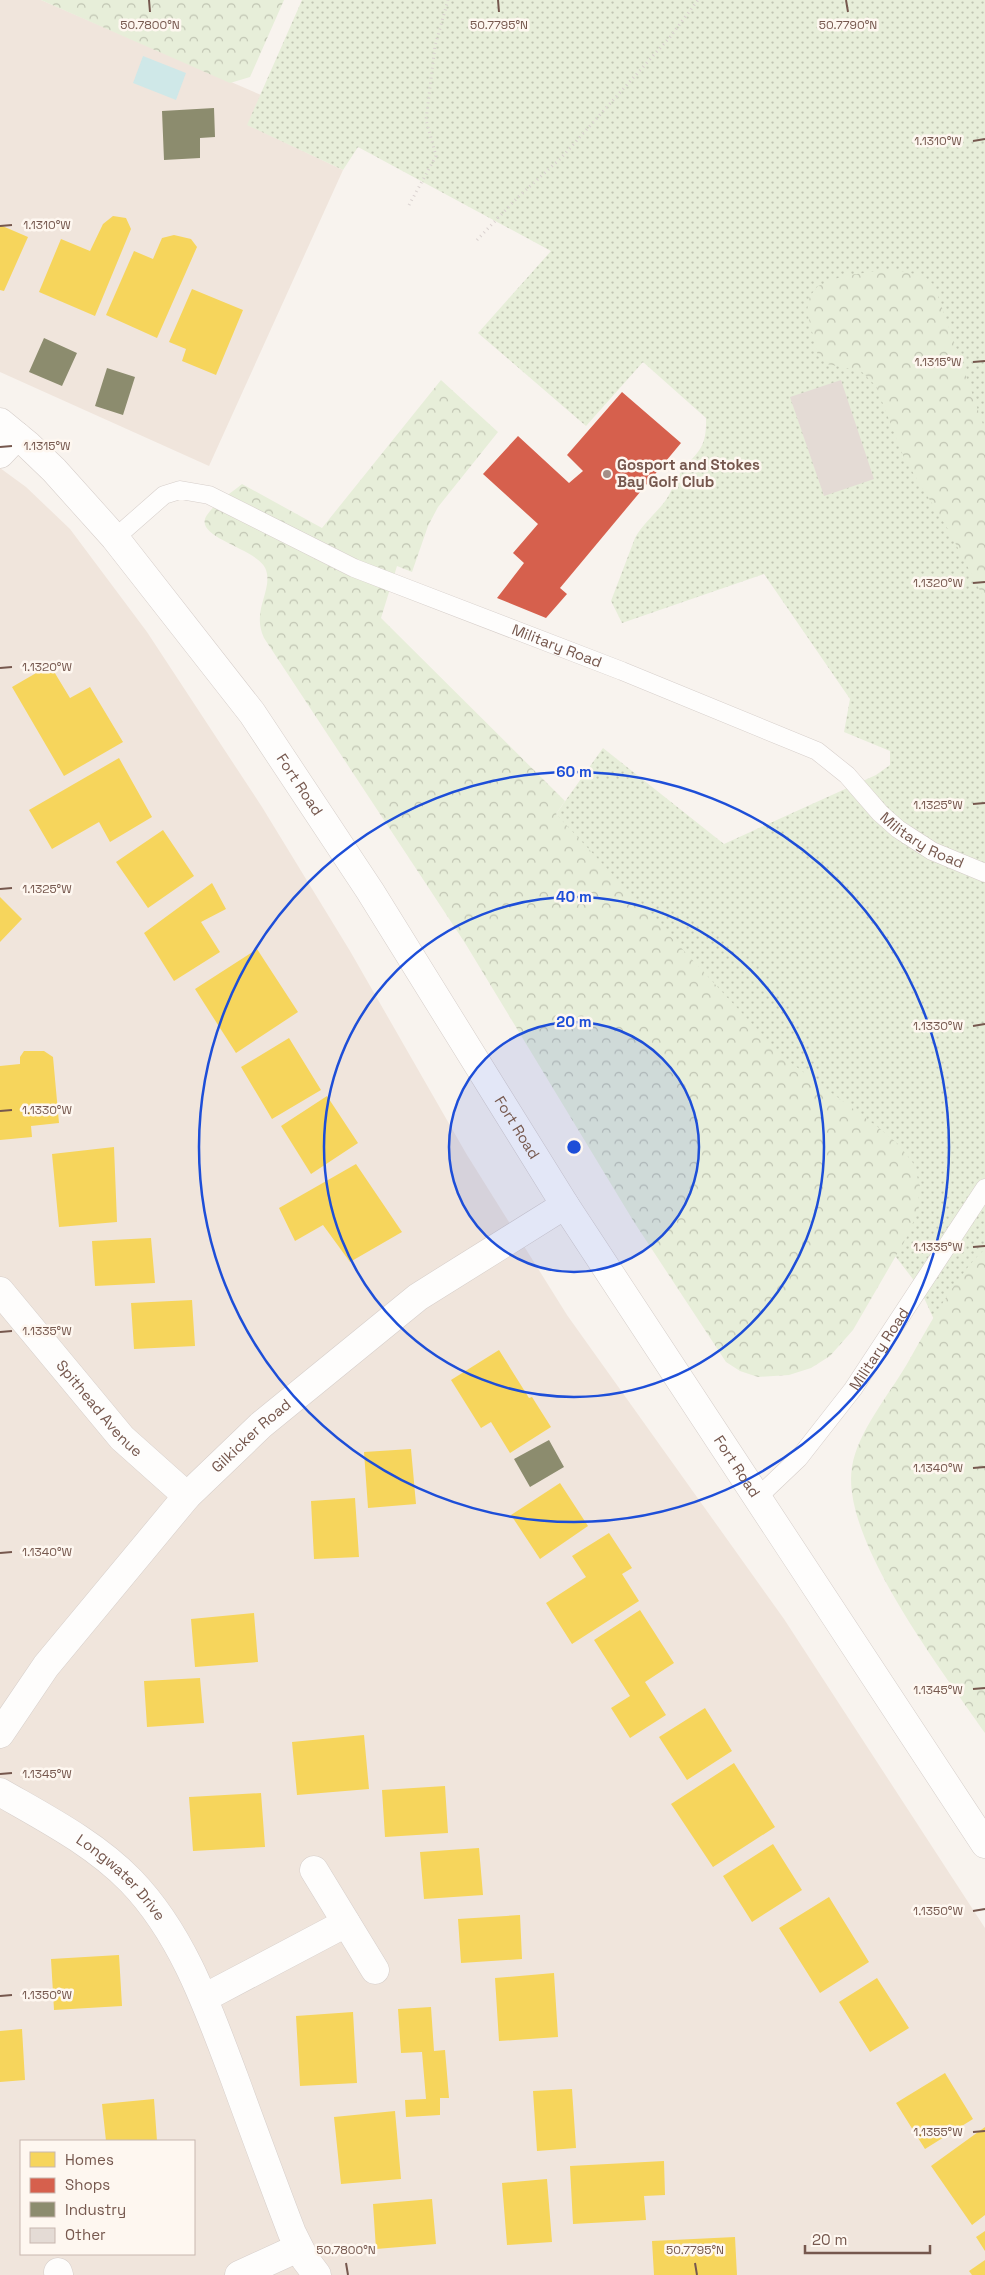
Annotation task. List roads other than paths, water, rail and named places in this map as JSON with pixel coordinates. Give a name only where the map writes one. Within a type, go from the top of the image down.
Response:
[{"type":"street","name":"Fort Road","points":[[6,437],[54,470],[115,538],[252,713],[370,891],[565,1205],[985,1844]]},
{"type":"street","name":"Gilkicker Road","points":[[0,1734],[46,1666],[187,1496],[261,1424],[418,1297],[565,1205]]},
{"type":"street","name":"Spithead Avenue","points":[[0,1291],[122,1438],[187,1496]]},
{"type":"street","name":"Longwater Drive","points":[[0,1792],[94,1849],[131,1882],[167,1929],[183,1955],[204,1998],[298,2248],[317,2275]]},
{"type":"street","points":[[314,1870],[375,1970]]},
{"type":"street","points":[[204,1998],[346,1923]]},
{"type":"street","points":[[238,2275],[298,2248]]},
{"type":"lane","name":"Military Road","points":[[115,538],[164,495],[180,490],[209,495],[354,568],[631,674],[817,751],[847,776],[880,813],[898,829],[932,851],[985,873]]},
{"type":"lane","name":"Military Road","points":[[758,1496],[799,1458],[853,1389],[985,1188]]},
{"type":"water","points":[[143,56],[186,73],[176,100],[133,83]]},
{"type":"place","name":"Gosport and Stokes Bay Golf Club","points":[[607,474]]}]
